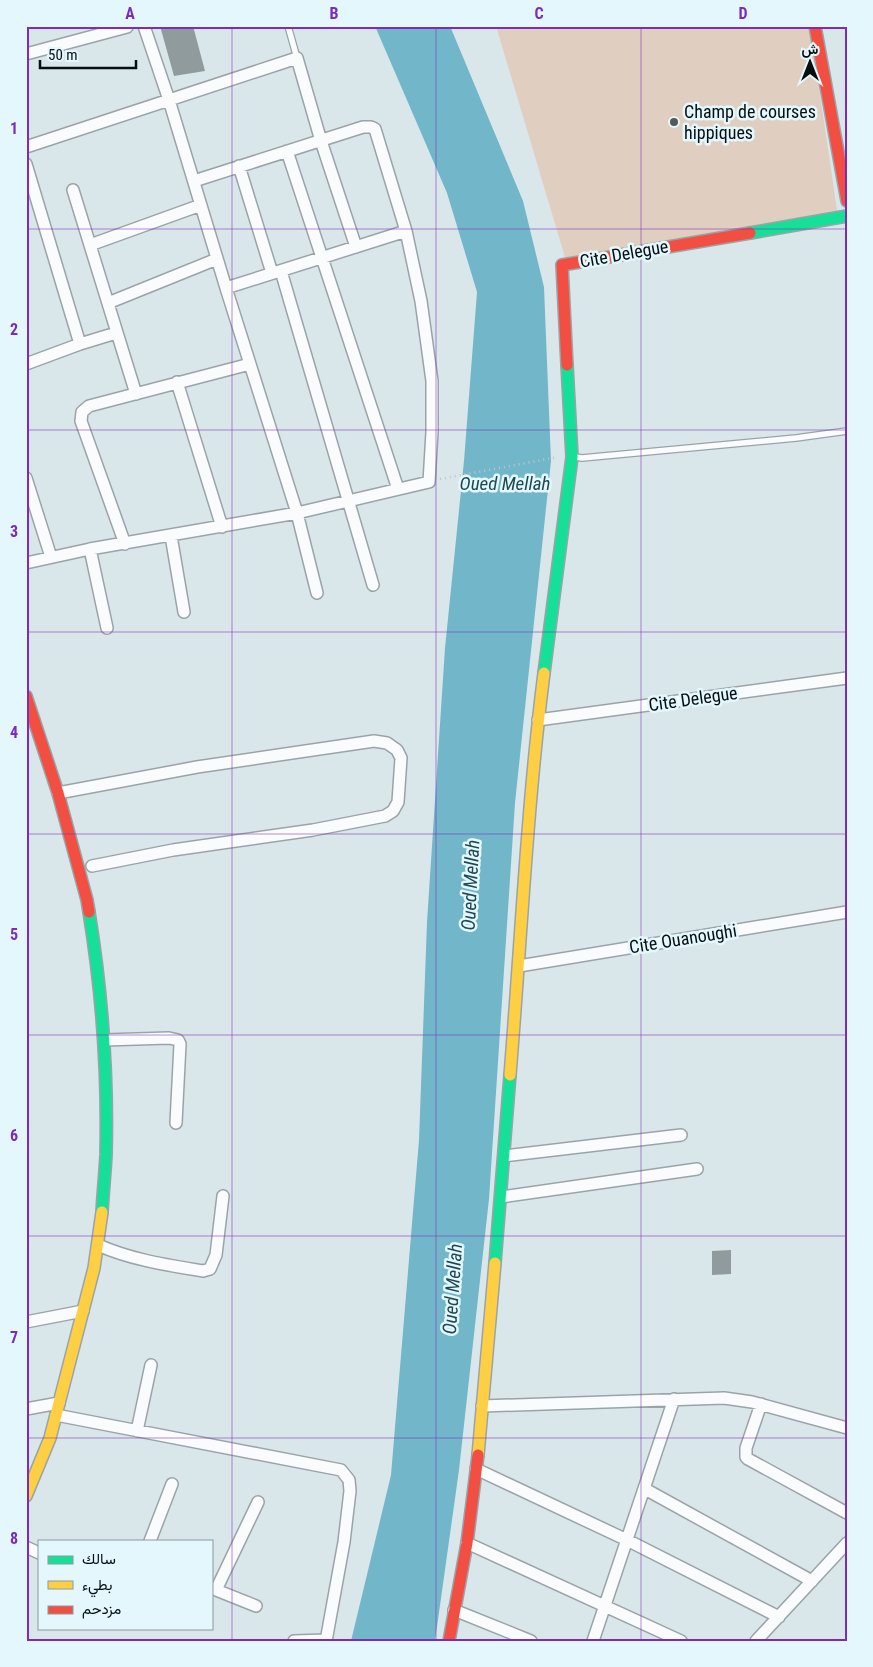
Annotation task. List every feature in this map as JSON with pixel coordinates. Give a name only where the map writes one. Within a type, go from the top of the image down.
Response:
[{"type":"street","points":[[144,26],[169,100],[297,513],[317,593]]},
{"type":"street","points":[[816,26],[847,201]]},
{"type":"street","points":[[26,54],[127,27]]},
{"type":"street","points":[[26,147],[297,58],[321,141],[356,247]]},
{"type":"street","points":[[26,563],[90,549],[297,513],[432,481],[432,381],[421,301],[406,231],[375,129],[371,127],[364,128],[194,181]]},
{"type":"street","points":[[287,152],[398,489]]},
{"type":"street","points":[[26,164],[80,344]]},
{"type":"street","points":[[239,166],[277,272],[373,585]]},
{"type":"street","points":[[73,190],[136,394]]},
{"type":"street","points":[[90,245],[201,205]]},
{"type":"street","name":"Cite Delegue","points":[[569,456],[562,265],[847,216]]},
{"type":"street","points":[[226,288],[406,231]]},
{"type":"street","points":[[108,304],[217,259]]},
{"type":"street","points":[[26,364],[116,333]]},
{"type":"street","points":[[124,544],[81,420],[82,412],[89,406],[250,364]]},
{"type":"street","points":[[177,382],[222,527]]},
{"type":"street","points":[[449,1641],[467,1543],[476,1469],[501,1197],[538,720],[569,456]]},
{"type":"street","points":[[26,478],[51,557]]},
{"type":"street","points":[[171,536],[184,612]]},
{"type":"street","points":[[90,549],[106,628]]},
{"type":"street","name":"Cite Delegue","points":[[538,720],[847,678]]},
{"type":"street","points":[[26,696],[58,793],[87,900],[94,944],[104,1040],[106,1155],[98,1245],[94,1268],[56,1415],[44,1454],[26,1496]]},
{"type":"street","points":[[58,793],[197,767],[374,741],[387,743],[397,750],[401,758],[398,802],[393,811],[385,816],[313,830],[173,850],[92,866]]},
{"type":"street","name":"Cite Ouanoughi","points":[[519,966],[847,912]]},
{"type":"street","points":[[104,1040],[169,1038],[178,1040],[180,1044],[176,1123]]},
{"type":"street","points":[[504,1156],[681,1135]]},
{"type":"street","points":[[501,1197],[697,1169]]},
{"type":"street","points":[[98,1245],[129,1257],[154,1263],[203,1271],[210,1269],[216,1255],[223,1196]]},
{"type":"street","points":[[26,1322],[83,1311]]},
{"type":"street","points":[[137,1431],[151,1365]]},
{"type":"street","points":[[482,1406],[724,1398],[762,1404],[847,1428]]},
{"type":"street","points":[[593,1641],[674,1399]]},
{"type":"street","points":[[26,1409],[59,1403]]},
{"type":"street","points":[[762,1404],[746,1448],[748,1460],[847,1513]]},
{"type":"street","points":[[56,1415],[341,1470],[349,1480],[350,1491],[326,1640],[294,1641]]},
{"type":"street","points":[[476,1469],[627,1540],[779,1617]]},
{"type":"street","points":[[150,1540],[172,1484]]},
{"type":"street","points":[[644,1489],[812,1581]]},
{"type":"street","points":[[256,1606],[213,1589],[258,1502]]},
{"type":"street","points":[[467,1543],[606,1605],[681,1641]]},
{"type":"street","points":[[756,1641],[847,1543]]},
{"type":"street","points":[[26,1547],[38,1553]]},
{"type":"street","points":[[454,1610],[531,1641]]},
{"type":"lane","points":[[288,26],[297,58]]},
{"type":"lane","points":[[569,456],[582,458],[611,456],[796,438],[847,431]]},
{"type":"path","points":[[432,481],[569,456]]},
{"type":"shaded area","name":"Champ de courses hippiques","points":[[496,26],[810,26],[838,217],[567,264]]},
{"type":"water","name":"Oued Mellah","points":[[375,26],[450,26],[523,201],[544,287],[551,461],[515,803],[489,1199],[459,1470],[435,1641],[351,1641],[391,1475],[419,1140],[427,922],[445,648],[464,461],[477,292],[447,193]]},
{"type":"building","points":[[160,26],[193,26],[205,71],[174,76]]},
{"type":"building","points":[[731,1250],[731,1274],[712,1275],[712,1251]]},
{"type":"traffic: fast","points":[[750,233],[847,216]]},
{"type":"traffic: fast","points":[[544,673],[572,457],[567,365]]},
{"type":"traffic: fast","points":[[89,912],[101,1003],[105,1064],[106,1155],[102,1212]]},
{"type":"traffic: fast","points":[[495,1263],[510,1075]]},
{"type":"traffic: slow","points":[[510,1075],[529,823],[544,673]]},
{"type":"traffic: slow","points":[[26,1496],[50,1438],[94,1268],[102,1212]]},
{"type":"traffic: slow","points":[[478,1455],[495,1263]]},
{"type":"traffic: jam","points":[[815,26],[847,201]]},
{"type":"traffic: jam","points":[[567,365],[562,265],[750,233]]},
{"type":"traffic: jam","points":[[26,696],[58,793],[89,912]]},
{"type":"traffic: jam","points":[[449,1641],[467,1543],[478,1455]]},
{"type":"place","name":"Champ de courses hippiques","points":[[674,122]]}]
